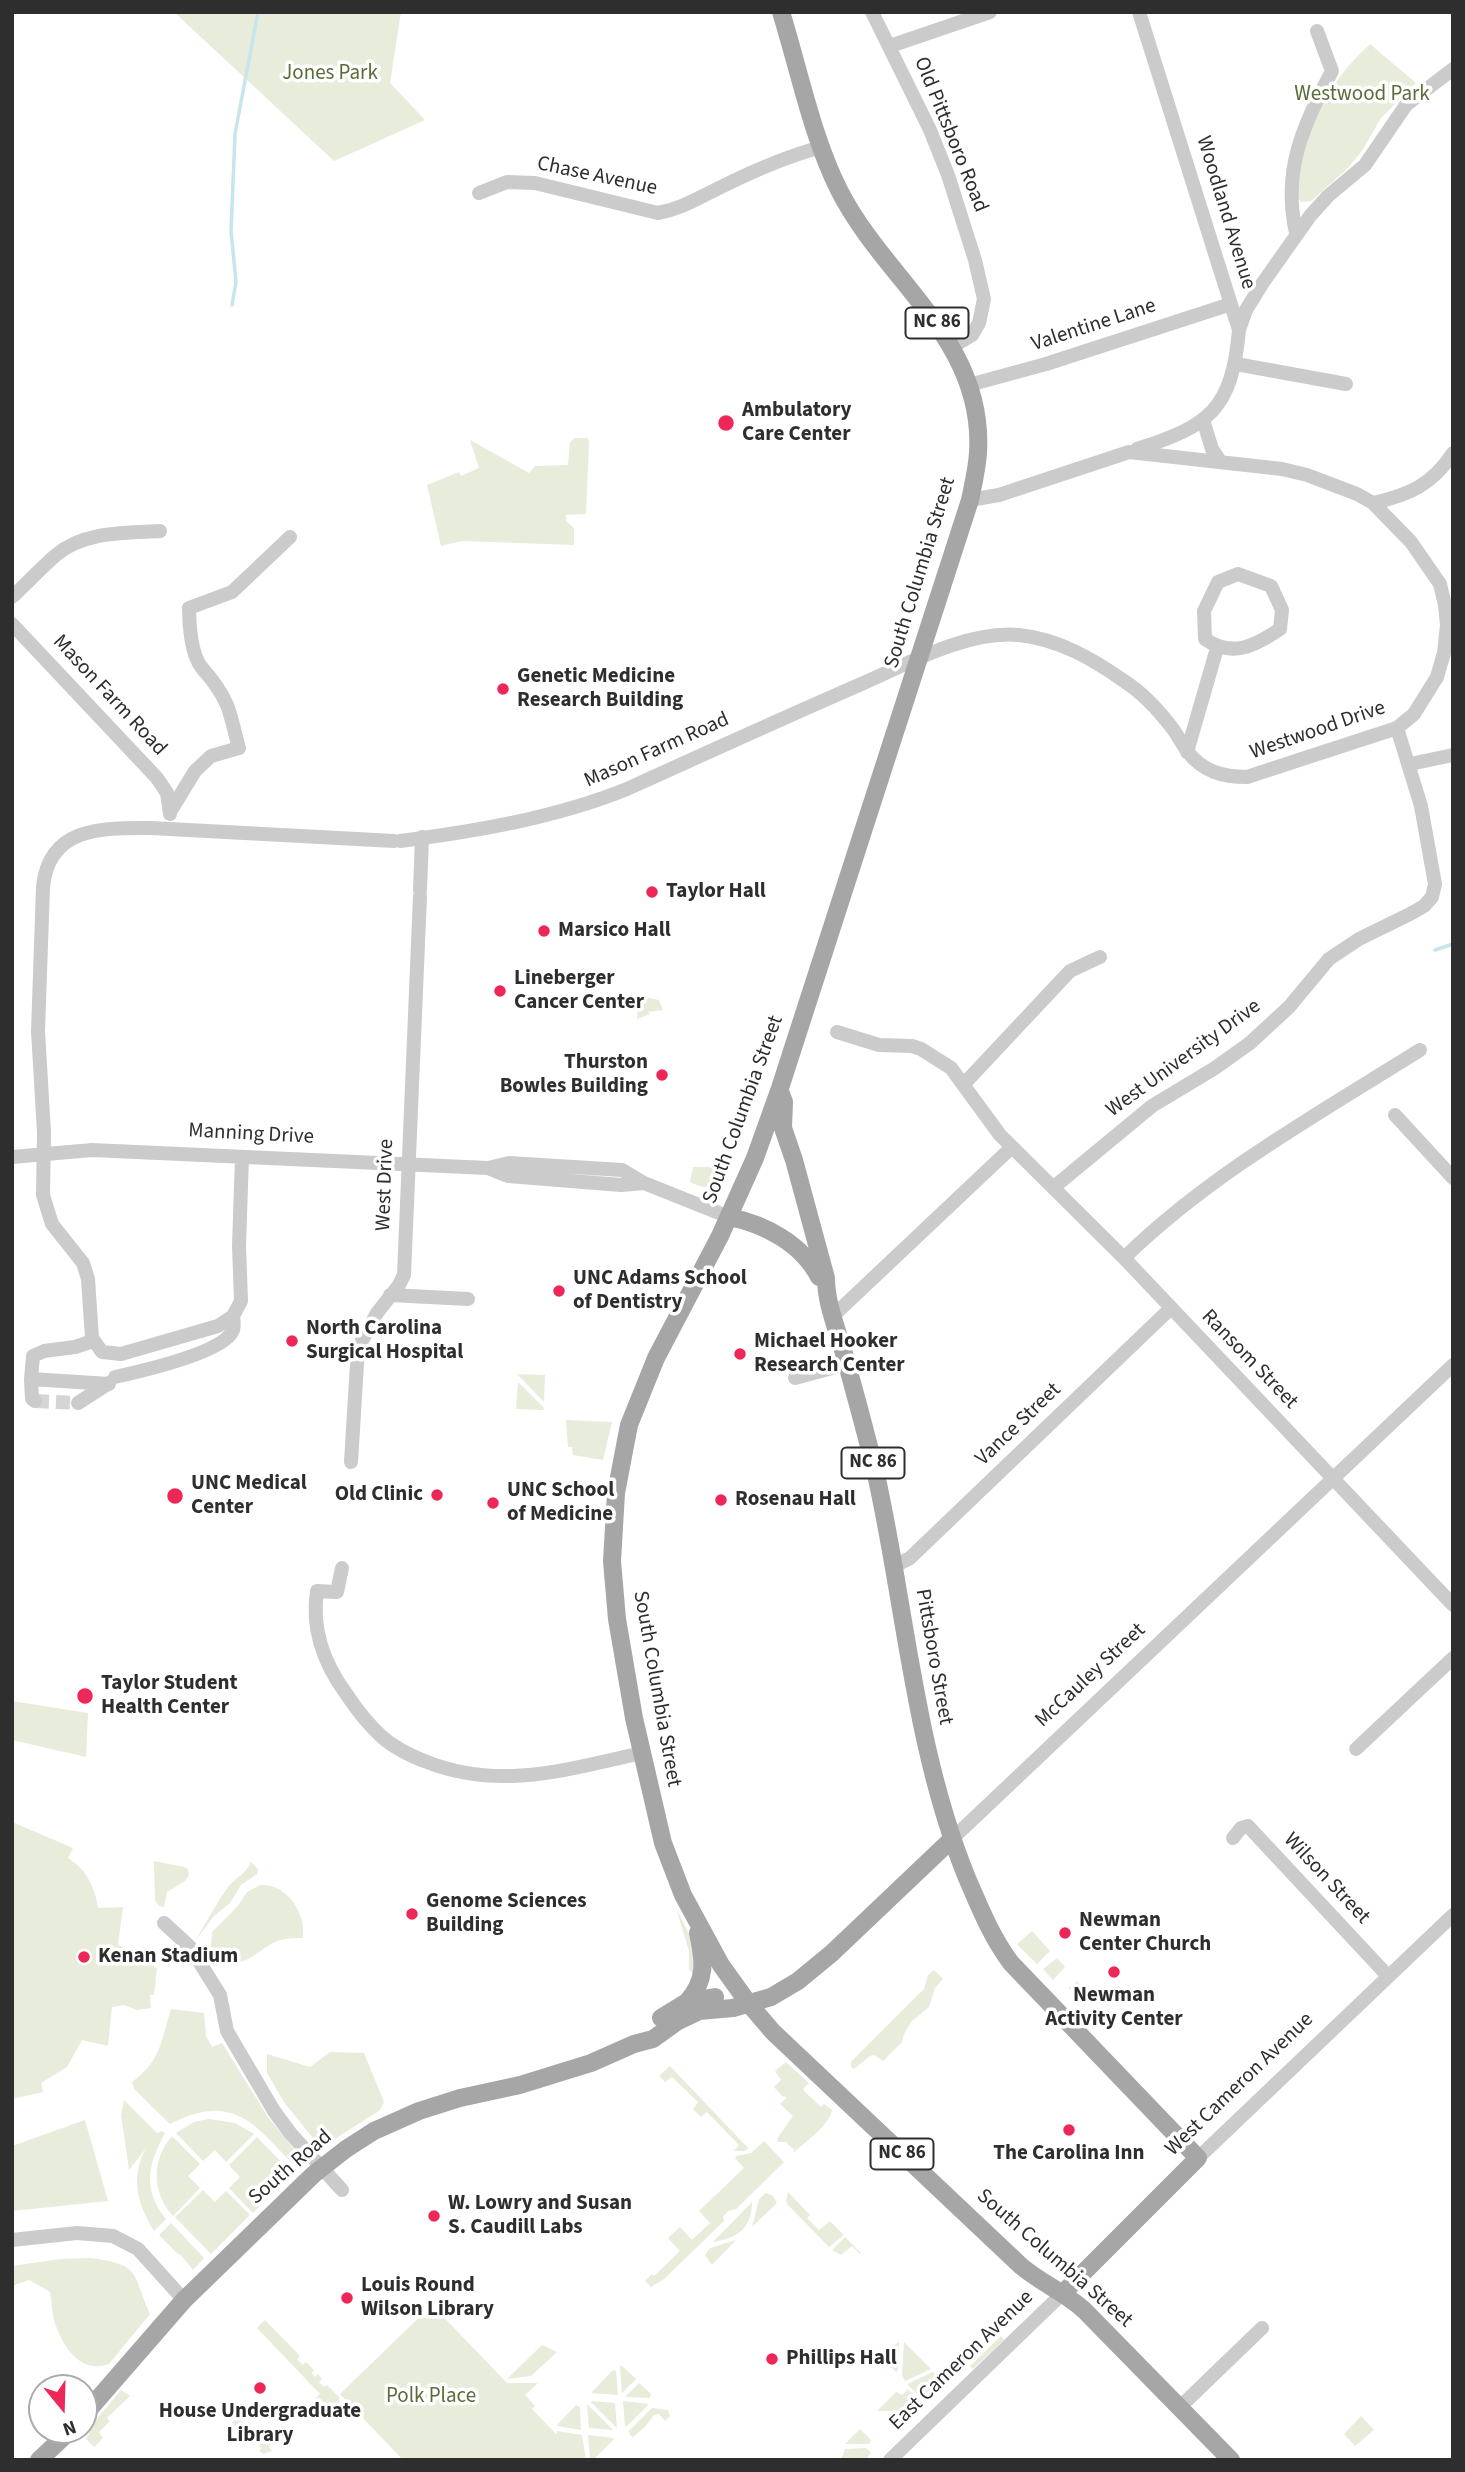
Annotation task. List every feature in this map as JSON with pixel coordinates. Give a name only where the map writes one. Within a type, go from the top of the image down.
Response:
[{"type":"main road","name":"South Columbia Street","points":[[781,12],[822,147],[838,188],[858,225],[946,335],[969,385],[975,411],[978,453],[970,500],[780,1088],[749,1173],[651,1368],[629,1425],[618,1474],[613,1535],[615,1602],[642,1753],[663,1843],[679,1885],[722,1965],[749,2004],[779,2037],[1033,2277],[1063,2293],[1084,2310],[1231,2460]]},
{"type":"main road","name":"Pittsboro Street","points":[[780,1088],[784,1102],[783,1128],[826,1278],[826,1294],[877,1478],[914,1693],[935,1783],[952,1839],[988,1929],[1011,1963],[1198,2158]]},
{"type":"main road","name":"Manning Drive","points":[[729,1217],[746,1220],[796,1247],[814,1268],[826,1294]]},
{"type":"main road","name":"McCauley Street","points":[[749,2004],[771,1997],[813,1969],[952,1839]]},
{"type":"main road","points":[[687,2001],[698,1988],[703,1972],[704,1961],[695,1918]]},
{"type":"main road","name":"South Road","points":[[634,2044],[646,2030],[687,2001],[727,1997],[749,2004]]},
{"type":"main road","name":"South Road","points":[[98,2399],[184,2300],[321,2168],[374,2132],[419,2111],[460,2098],[520,2085],[612,2056],[634,2044],[653,2039],[678,2021],[699,2011],[749,2004]]},
{"type":"main road","name":"West Cameron Avenue","points":[[1063,2293],[1198,2158]]},
{"type":"main road","points":[[39,2460],[56,2444]]},
{"type":"street","name":"Old Pittsboro Road","points":[[872,12],[948,174],[970,239],[984,299],[979,323],[972,335],[952,347]]},
{"type":"street","points":[[890,46],[990,12]]},
{"type":"street","name":"Woodland Avenue","points":[[1129,452],[1174,437],[1203,420],[1223,397],[1236,364],[1239,330],[1139,12]]},
{"type":"street","points":[[1296,233],[1290,197],[1292,170],[1305,123],[1332,71],[1317,31]]},
{"type":"street","points":[[1239,330],[1246,310],[1296,233],[1328,196],[1365,165],[1406,105],[1453,69]]},
{"type":"street","name":"Chase Avenue","points":[[479,193],[507,182],[535,183],[658,213],[677,210],[744,177],[822,147]]},
{"type":"street","name":"Valentine Lane","points":[[969,385],[1046,364],[1231,304]]},
{"type":"street","points":[[1236,364],[1346,384]]},
{"type":"street","points":[[1203,420],[1212,449],[1220,461]]},
{"type":"street","name":"Westwood Drive","points":[[919,659],[975,638],[1018,635],[1064,646],[1098,663],[1128,683],[1155,708],[1174,730],[1187,752],[1201,766],[1217,774],[1247,777],[1397,727],[1414,715],[1437,677],[1444,653],[1447,625],[1440,584],[1391,519],[1373,503],[1307,475],[1282,469],[1129,452],[999,495],[970,500]]},
{"type":"street","points":[[1373,503],[1416,490],[1445,465],[1453,453]]},
{"type":"street","points":[[12,597],[55,555],[82,540],[101,535],[160,531]]},
{"type":"street","points":[[170,812],[195,771],[211,756],[239,748],[226,703],[207,671],[201,667],[189,628],[188,608],[232,592],[290,537]]},
{"type":"street","points":[[1238,574],[1271,586],[1282,610],[1280,629],[1258,645],[1217,648],[1205,639],[1204,611],[1218,582],[1238,574]]},
{"type":"street","name":"Mason Farm Road","points":[[12,624],[157,778],[167,793],[170,829],[397,841],[511,823],[585,805],[627,789],[919,659]]},
{"type":"street","points":[[1187,752],[1217,648]]},
{"type":"street","name":"West University Drive","points":[[1054,1187],[1152,1106],[1215,1068],[1258,1036],[1289,1007],[1329,958],[1359,939],[1424,906],[1432,897],[1435,884],[1421,806],[1397,727]]},
{"type":"street","points":[[1410,764],[1453,755]]},
{"type":"street","points":[[170,829],[118,828],[74,837],[50,858],[45,870],[38,1031],[45,1205],[52,1224],[79,1254],[86,1271],[93,1341],[102,1352],[121,1354],[218,1326],[233,1316],[241,1301],[239,1247],[242,1157]]},
{"type":"street","name":"West Drive","points":[[351,1462],[358,1348],[404,1275],[422,837]]},
{"type":"street","points":[[964,1084],[1070,971],[1100,957]]},
{"type":"street","name":"Ransom Street","points":[[837,1032],[879,1045],[912,1046],[942,1060],[1012,1147],[1124,1258],[1453,1605]]},
{"type":"street","points":[[1124,1258],[1154,1229],[1221,1177],[1420,1050]]},
{"type":"street","points":[[1395,1115],[1453,1178]]},
{"type":"street","points":[[833,1317],[1012,1147]]},
{"type":"street","name":"Manning Drive","points":[[12,1157],[43,1152],[92,1150],[488,1168],[509,1163],[599,1168],[622,1170],[644,1183],[729,1217]]},
{"type":"street","points":[[390,1295],[468,1299]]},
{"type":"street","name":"Vance Street","points":[[893,1567],[910,1558],[1170,1309]]},
{"type":"street","points":[[78,1404],[112,1380],[212,1348],[229,1336],[234,1328],[233,1316]]},
{"type":"street","points":[[35,1401],[31,1396],[33,1356],[93,1341]]},
{"type":"street","points":[[112,1380],[121,1354]]},
{"type":"street","points":[[795,1378],[847,1364]]},
{"type":"street","name":"McCauley Street","points":[[952,1839],[1453,1365]]},
{"type":"street","points":[[31,1379],[112,1380]]},
{"type":"street","points":[[342,1569],[337,1592],[317,1591],[315,1626],[320,1647],[342,1689],[358,1711],[383,1738],[407,1755],[464,1774],[502,1777],[550,1773],[642,1753]]},
{"type":"street","points":[[1356,1749],[1453,1658]]},
{"type":"street","name":"Wilson Street","points":[[1233,1838],[1241,1828],[1248,1826],[1387,1975]]},
{"type":"street","name":"West Cameron Avenue","points":[[1198,2158],[1453,1914]]},
{"type":"street","points":[[164,1923],[190,1947],[220,1995],[227,2031],[274,2111],[342,2190]]},
{"type":"street","points":[[12,2241],[76,2233],[113,2236],[138,2249],[184,2300]]},
{"type":"street","name":"East Cameron Avenue","points":[[890,2460],[1063,2293]]},
{"type":"street","points":[[1180,2407],[1262,2328]]},
{"type":"green space","name":"Jones Park","points":[[174,12],[401,12],[390,83],[425,120],[334,161]]},
{"type":"green space","name":"Westwood Park","points":[[1370,44],[1416,83],[1381,118],[1362,151],[1346,170],[1311,201],[1301,202],[1296,195],[1299,173],[1318,112],[1340,77]]},
{"type":"green space","points":[[575,438],[588,438],[589,443],[586,514],[566,515],[566,521],[574,528],[574,545],[462,541],[441,546],[427,485],[459,472],[461,476],[479,468],[470,440],[529,473],[535,466],[568,465],[570,442]]},
{"type":"green space","points":[[639,999],[659,1000],[663,1010],[648,1012],[650,1014],[637,1019]]},
{"type":"green space","points":[[721,1159],[732,1161],[726,1176],[717,1185],[705,1187],[690,1182],[693,1167],[717,1167]]},
{"type":"green space","points":[[517,1374],[545,1375],[544,1402]]},
{"type":"green space","points":[[518,1382],[544,1408],[543,1410],[516,1409]]},
{"type":"green space","points":[[566,1420],[612,1422],[603,1460],[573,1455],[572,1447],[568,1447]]},
{"type":"green space","points":[[12,1701],[88,1713],[86,1757],[12,1740]]},
{"type":"green space","name":"Kenan Stadium","points":[[12,1822],[73,1848],[68,1858],[89,1879],[98,1908],[123,1907],[118,1945],[131,1950],[146,1948],[157,1953],[154,1967],[157,1968],[154,1995],[150,1995],[151,2008],[137,2010],[124,2005],[112,2007],[108,2046],[82,2040],[67,2067],[41,2083],[43,2092],[12,2099]]},
{"type":"green space","points":[[154,1861],[188,1869],[189,1875],[185,1881],[167,1892],[164,1907],[159,1906],[155,1900]]},
{"type":"green space","points":[[251,1862],[258,1869],[257,1874],[241,1885],[230,1903],[214,1916],[195,1941],[228,1887]]},
{"type":"green space","points":[[260,1885],[279,1889],[293,1901],[301,1919],[303,1938],[278,1941],[243,1961],[228,1962],[219,1957],[211,1947],[212,1932],[237,1907],[247,1892]]},
{"type":"green space","points":[[676,1908],[693,1942],[695,1975],[689,1970],[689,1951]]},
{"type":"green space","points":[[1032,1931],[1050,1951],[1037,1964],[1017,1944]]},
{"type":"green space","points":[[1057,1958],[1065,1967],[1053,1980],[1043,1969]]},
{"type":"green space","points":[[934,1970],[943,1979],[935,1988],[929,2007],[912,2021],[902,2042],[883,2061],[874,2055],[854,2069],[851,2067],[851,2062],[924,1989],[928,1975]]},
{"type":"green space","points":[[1077,1981],[1091,1996],[1083,2003],[1069,1988]]},
{"type":"green space","points":[[171,2009],[204,2013],[206,2036],[212,2047],[222,2043],[268,2117],[303,2160],[296,2168],[267,2138],[241,2117],[210,2111],[170,2124],[134,2089],[132,2082],[149,2066],[159,2050]]},
{"type":"green space","points":[[330,2052],[364,2053],[384,2102],[380,2110],[321,2148],[284,2102],[267,2073],[267,2054],[310,2067]]},
{"type":"green space","points":[[786,2062],[809,2083],[803,2089],[805,2092],[821,2107],[824,2104],[832,2110],[827,2122],[793,2153],[794,2149],[787,2142],[778,2142],[777,2139],[793,2116],[780,2104],[787,2097],[782,2096],[774,2087],[781,2080],[775,2071]]},
{"type":"green space","points":[[670,2066],[748,2148],[745,2151],[734,2151],[739,2145],[707,2112],[701,2117],[693,2109],[698,2102],[672,2077],[665,2082],[659,2076]]},
{"type":"green space","points":[[124,2100],[157,2133],[165,2133],[152,2165],[150,2186],[158,2208],[166,2219],[154,2231],[143,2210],[137,2180],[146,2148],[129,2170],[121,2115]]},
{"type":"green space","points":[[209,2119],[235,2123],[254,2134],[226,2162],[215,2150],[203,2161],[176,2133],[194,2122]]},
{"type":"green space","points":[[85,2120],[108,2201],[12,2211],[12,2146]]},
{"type":"green space","points":[[172,2136],[200,2164],[188,2176],[200,2188],[173,2216],[161,2197],[157,2176],[160,2155]]},
{"type":"green space","points":[[257,2137],[293,2174],[253,2213],[229,2188],[240,2177],[229,2165]]},
{"type":"green space","points":[[764,2141],[784,2162],[736,2209],[728,2211],[723,2217],[724,2221],[664,2279],[651,2287],[645,2281],[680,2251],[668,2238],[680,2227],[692,2240],[710,2223],[699,2211],[744,2168],[735,2158],[751,2153]]},
{"type":"green space","points":[[203,2190],[215,2202],[226,2191],[250,2215],[211,2254],[175,2217]]},
{"type":"green space","points":[[788,2192],[810,2215],[807,2218],[819,2230],[830,2221],[844,2235],[829,2247],[788,2205]]},
{"type":"green space","points":[[766,2193],[773,2196],[777,2203],[752,2227],[759,2199]]},
{"type":"green space","points":[[752,2202],[749,2219],[742,2231],[713,2242]]},
{"type":"green space","points":[[171,2223],[204,2258],[193,2270],[159,2235]]},
{"type":"green space","points":[[845,2237],[860,2254],[852,2246],[841,2255],[832,2250]]},
{"type":"green space","points":[[736,2240],[712,2265],[705,2255],[710,2248]]},
{"type":"green space","points":[[91,2258],[119,2264],[133,2273],[150,2314],[109,2364],[99,2366],[82,2362],[69,2351],[55,2322],[50,2292],[29,2280],[12,2286],[12,2266],[60,2259]]},
{"type":"green space","name":"Polk Place","points":[[432,2305],[507,2383],[538,2383],[525,2395],[535,2406],[532,2409],[556,2434],[557,2431],[582,2435],[586,2460],[403,2460],[340,2394]]},
{"type":"green space","points":[[265,2320],[300,2356],[297,2359],[303,2365],[306,2362],[314,2370],[312,2373],[315,2377],[318,2374],[322,2379],[319,2382],[324,2387],[327,2385],[339,2397],[339,2402],[327,2414],[324,2411],[327,2407],[319,2398],[297,2416],[320,2394],[257,2328]]},
{"type":"green space","points":[[1001,2336],[1004,2340],[973,2369],[970,2366]]},
{"type":"green space","points":[[899,2342],[898,2370],[896,2372],[879,2354]]},
{"type":"green space","points":[[904,2342],[931,2369],[905,2381],[902,2375]]},
{"type":"green space","points":[[542,2345],[557,2352],[531,2376],[507,2379]]},
{"type":"green space","points":[[621,2365],[636,2379],[622,2393],[620,2367]]},
{"type":"green space","points":[[613,2370],[616,2371],[618,2395],[591,2393]]},
{"type":"green space","points":[[933,2372],[941,2379],[921,2398],[907,2384]]},
{"type":"green space","points":[[639,2383],[651,2394],[650,2398],[625,2397]]},
{"type":"green space","points":[[908,2389],[920,2402],[921,2406],[917,2410],[908,2408],[908,2411],[877,2411],[896,2392],[902,2395]]},
{"type":"green space","points":[[121,2390],[130,2396],[107,2418],[110,2421],[99,2432],[103,2438],[98,2443],[98,2418]]},
{"type":"green space","points":[[590,2401],[615,2403],[617,2428]]},
{"type":"green space","points":[[623,2401],[649,2404],[626,2427],[625,2426]]},
{"type":"green space","points":[[587,2404],[613,2430],[589,2428]]},
{"type":"green space","points":[[576,2405],[580,2407],[581,2430],[558,2426],[557,2425]]},
{"type":"green space","points":[[652,2408],[668,2410],[670,2416],[665,2421],[659,2414],[654,2415],[633,2437],[630,2435],[629,2431]]},
{"type":"green space","points":[[1361,2416],[1374,2430],[1355,2446],[1344,2434]]},
{"type":"green space","points":[[237,2417],[264,2444],[282,2426],[288,2429],[269,2447],[272,2451],[264,2454],[259,2451],[262,2448],[256,2443],[253,2445],[233,2425],[232,2422]]},
{"type":"green space","points":[[860,2429],[871,2440],[869,2444],[845,2444]]},
{"type":"green space","points":[[588,2435],[613,2438],[614,2439],[590,2460]]},
{"type":"green space","points":[[866,2448],[871,2452],[866,2460],[841,2460],[845,2449]]},
{"type":"waterway","points":[[232,305],[236,282],[231,231],[235,134],[258,12]]},
{"type":"waterway","points":[[1435,950],[1453,944]]},
{"type":"tunnel","points":[[35,1401],[78,1403]]},
{"type":"place","name":"Ambulatory Care Center","points":[[726,423]]},
{"type":"place","name":"Genetic Medicine Research Building","points":[[503,689]]},
{"type":"place","name":"Taylor Hall","points":[[652,892]]},
{"type":"place","name":"Marsico Hall","points":[[544,931]]},
{"type":"place","name":"Lineberger Cancer Center","points":[[500,991]]},
{"type":"place","name":"Thurston Bowles Building","points":[[662,1075]]},
{"type":"place","name":"UNC Adams School of Dentistry","points":[[559,1291]]},
{"type":"place","name":"North Carolina Surgical Hospital","points":[[292,1341]]},
{"type":"place","name":"Michael Hooker Research Center","points":[[740,1354]]},
{"type":"place","name":"Old Clinic","points":[[437,1495]]},
{"type":"place","name":"UNC Medical Center","points":[[175,1496]]},
{"type":"place","name":"Rosenau Hall","points":[[721,1500]]},
{"type":"place","name":"UNC School of Medicine","points":[[493,1503]]},
{"type":"place","name":"Taylor Student Health Center","points":[[85,1696]]},
{"type":"place","name":"Genome Sciences Building","points":[[412,1914]]},
{"type":"place","name":"Newman Center Church","points":[[1065,1933]]},
{"type":"place","name":"Kenan Stadium","points":[[84,1957]]},
{"type":"place","name":"Newman Activity Center","points":[[1114,1972]]},
{"type":"place","name":"The Carolina Inn","points":[[1069,2130]]},
{"type":"place","name":"W. Lowry and Susan S. Caudill Labs","points":[[434,2216]]},
{"type":"place","name":"Louis Round Wilson Library","points":[[347,2298]]},
{"type":"place","name":"Phillips Hall","points":[[772,2359]]},
{"type":"place","name":"House Undergraduate Library","points":[[260,2388]]}]
